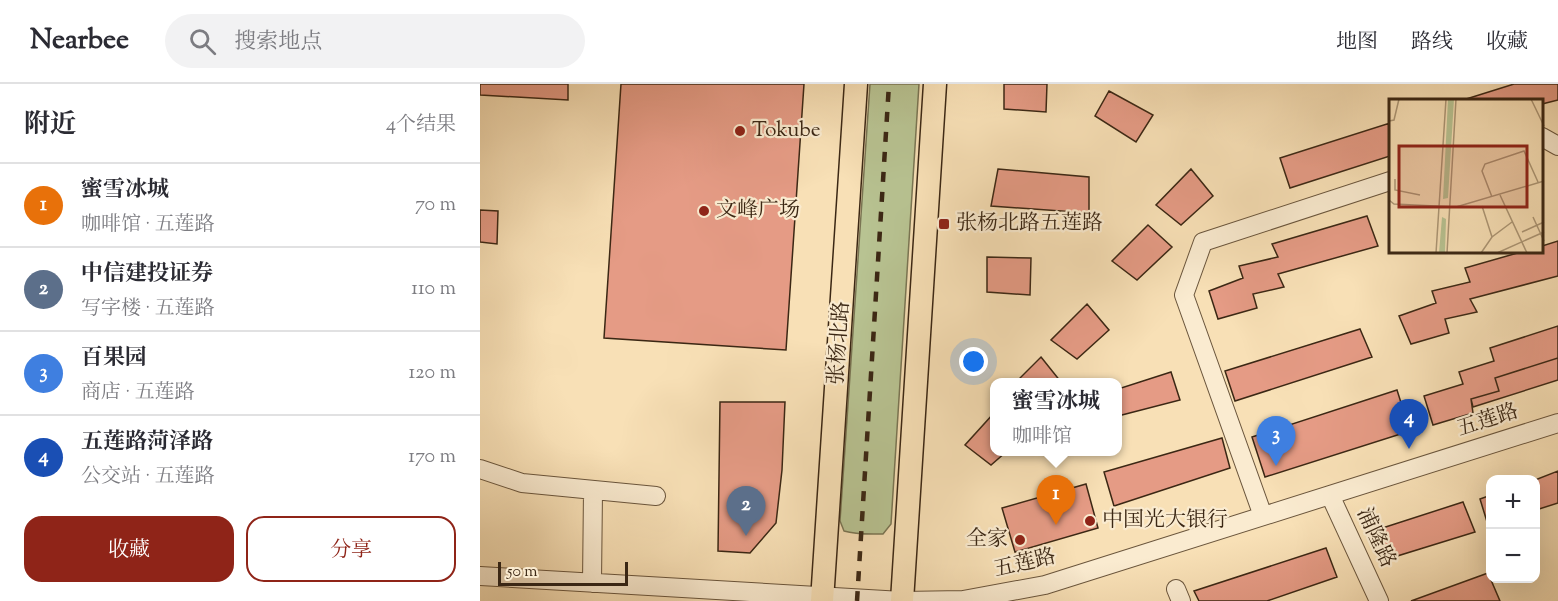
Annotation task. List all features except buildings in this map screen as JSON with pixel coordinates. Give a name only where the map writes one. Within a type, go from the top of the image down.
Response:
[{"type":"main road","name":"张杨北路","points":[[822,599],[856,84]]},
{"type":"main road","points":[[902,601],[935,84]]},
{"type":"street","points":[[1543,138],[1558,146]]},
{"type":"street","points":[[1263,516],[1184,295],[1203,242],[1389,181]]},
{"type":"street","name":"五莲路","points":[[480,576],[822,599],[963,600],[1045,585],[1558,423]]},
{"type":"street","points":[[480,469],[522,483],[656,496]]},
{"type":"street","points":[[592,583],[593,491]]},
{"type":"street","name":"浦隆路","points":[[1330,495],[1379,601]]},
{"type":"green space","points":[[870,84],[919,84],[891,524],[883,534],[859,534],[844,531],[840,521]]},
{"type":"railway","points":[[857,601],[889,84]]},
{"type":"place","name":"Tokube","points":[[740,131]]},
{"type":"place","name":"文峰广场","points":[[704,211]]},
{"type":"place","name":"张杨北路五莲路","points":[[944,224]]},
{"type":"place","name":"五莲路菏泽路","points":[[1409,449]]},
{"type":"place","name":"百果园","points":[[1276,466]]},
{"type":"place","name":"中国光大银行","points":[[1090,521]]},
{"type":"place","name":"蜜雪冰城","points":[[1056,525]]},
{"type":"place","name":"中信建投证券","points":[[746,536]]},
{"type":"place","name":"全家","points":[[1020,540]]}]
